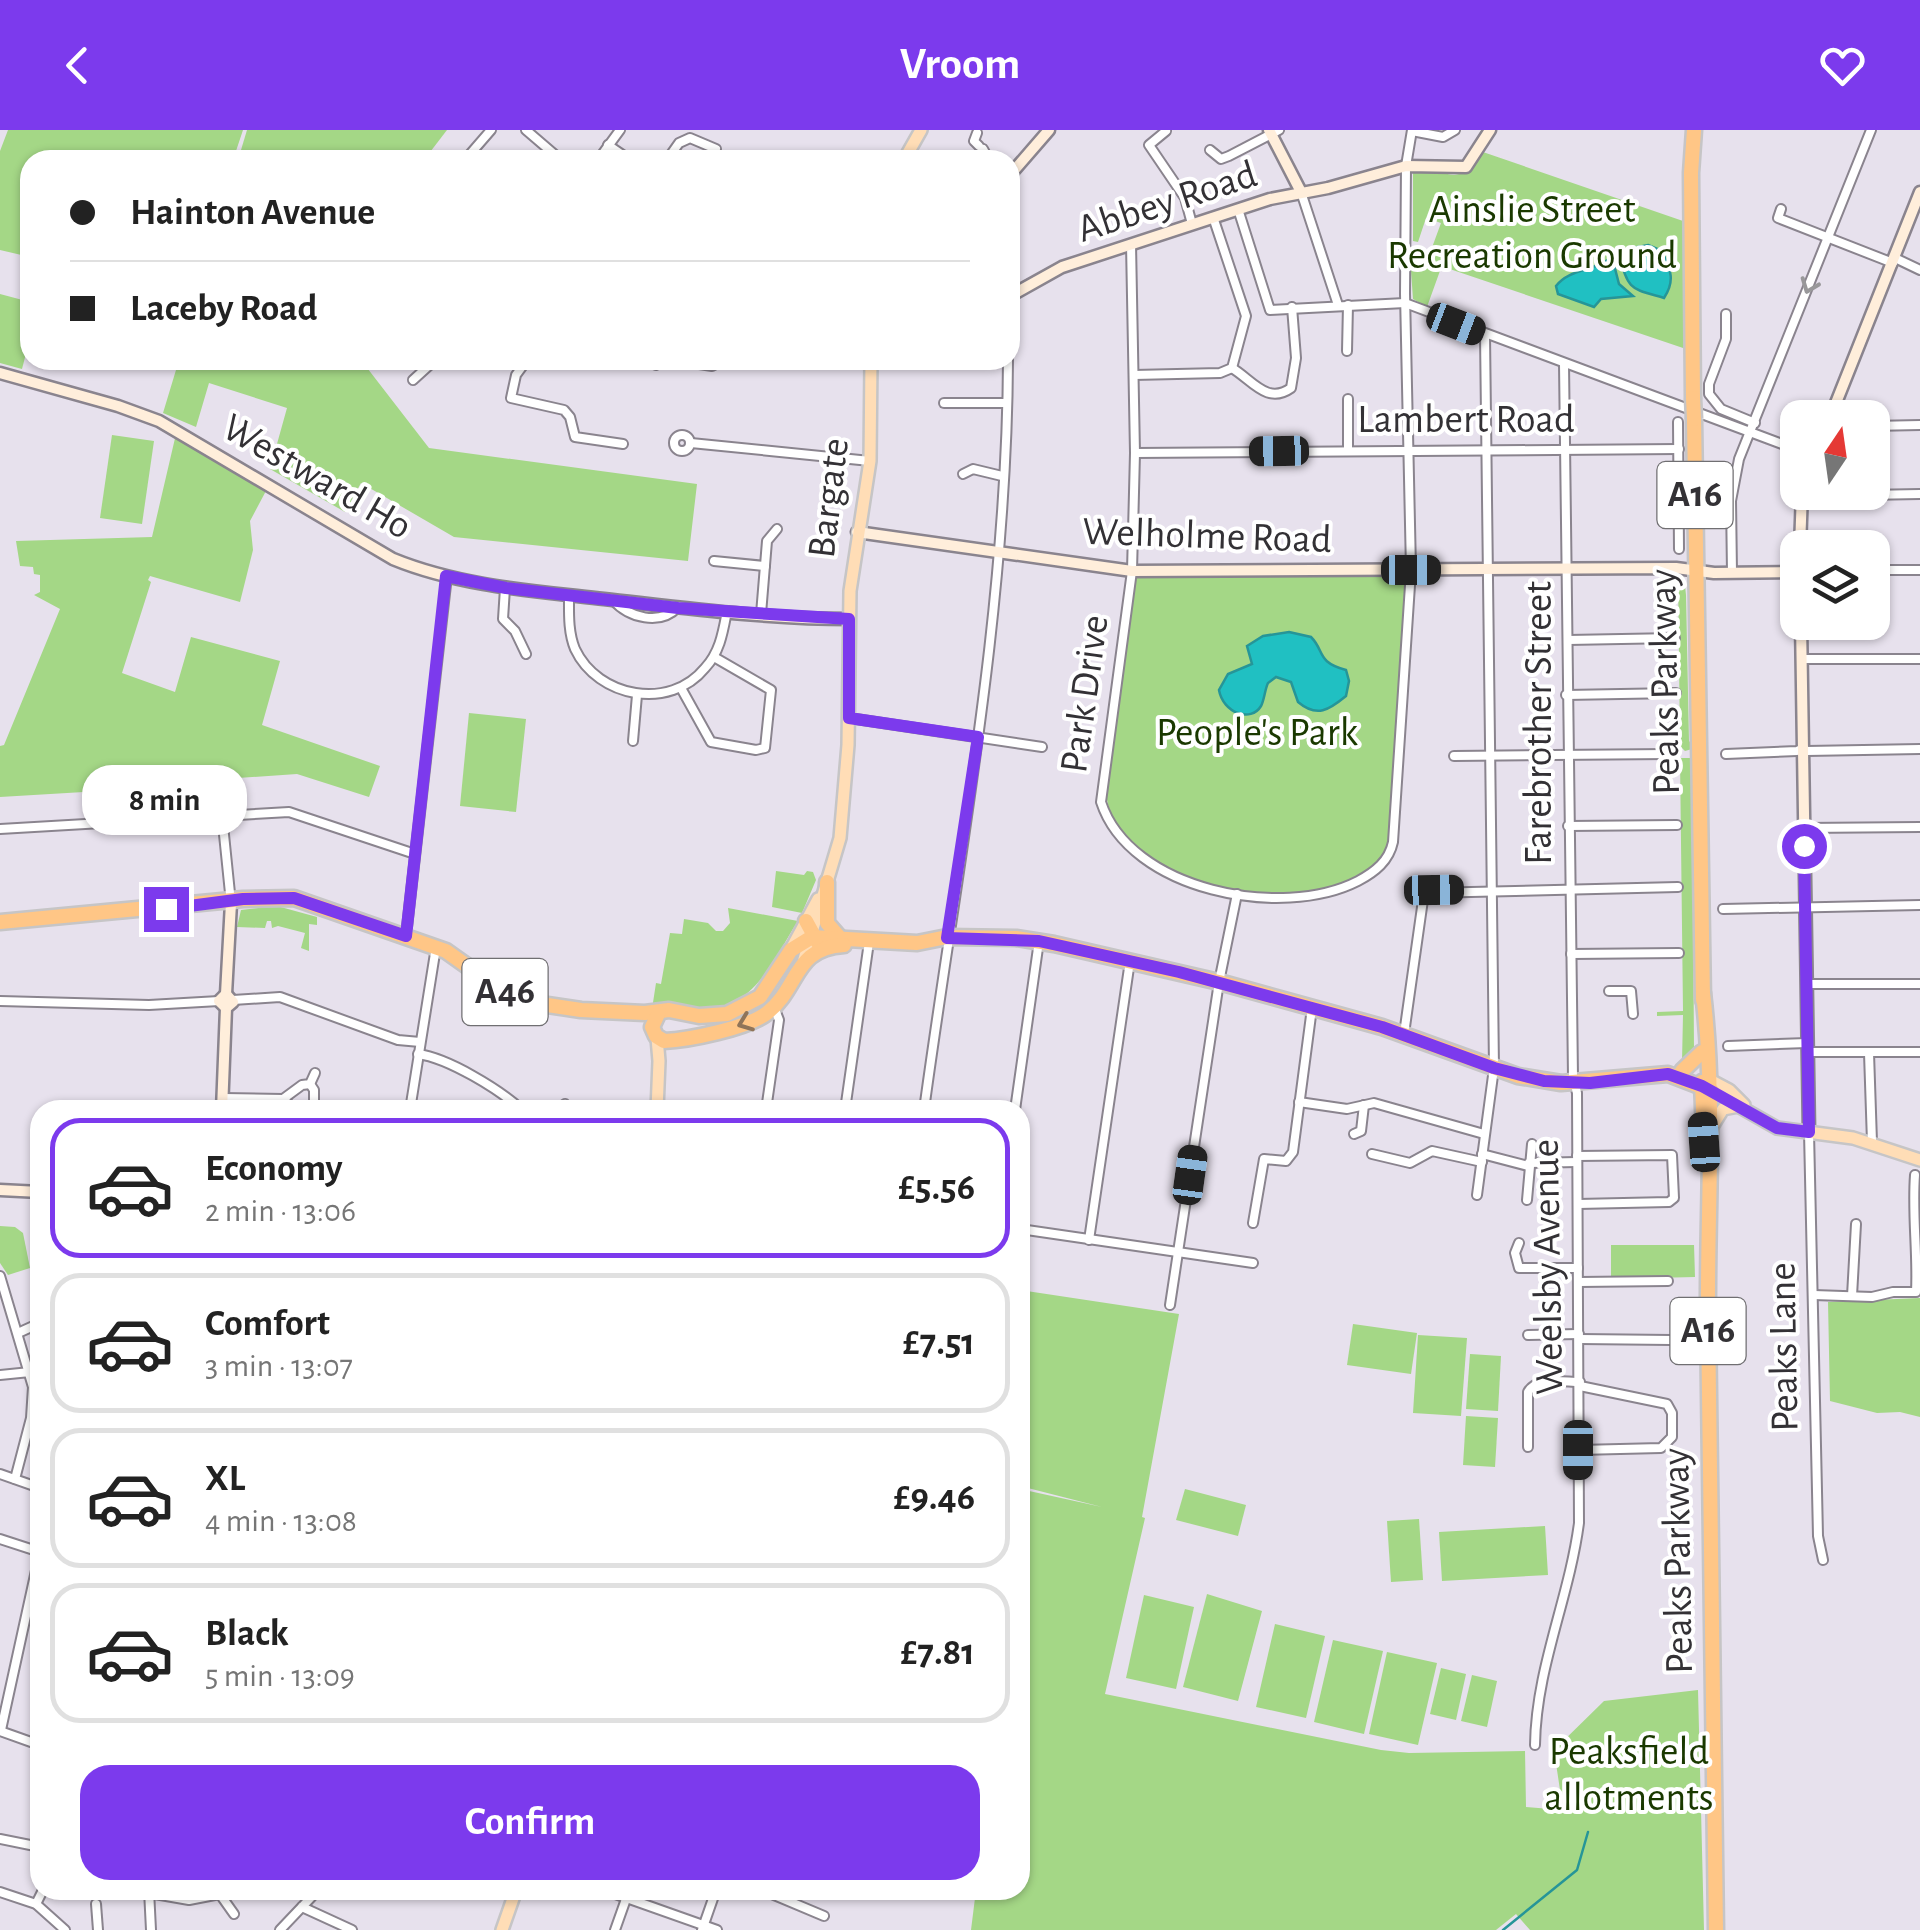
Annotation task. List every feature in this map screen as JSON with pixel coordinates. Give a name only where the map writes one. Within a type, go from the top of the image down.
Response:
[{"type":"highway","name":"Peaks Parkway","points":[[1694,130],[1693,398],[1686,420],[1696,571],[1707,1084],[1716,1930]]},
{"type":"highway","points":[[827,882],[827,923],[835,942]]},
{"type":"highway","name":"A46","points":[[0,922],[243,899],[294,898],[436,947],[461,959],[506,993],[544,1005],[626,1015],[664,1036]]},
{"type":"highway","points":[[806,922],[812,937]]},
{"type":"highway","points":[[790,950],[812,937],[835,942],[916,943],[947,938],[1039,941],[1219,982],[1404,1034],[1494,1068],[1544,1081],[1574,1083],[1675,1073],[1707,1084]]},
{"type":"highway","points":[[804,959],[835,942]]},
{"type":"highway","name":"Bargate","points":[[677,1013],[727,1014],[760,997],[790,950]]},
{"type":"highway","name":"Bargate","points":[[664,1036],[739,1027],[774,1007],[804,959]]},
{"type":"highway","points":[[775,977],[789,985]]},
{"type":"highway","name":"Peaks Parkway","points":[[1703,993],[1702,1052],[1713,1125],[1708,1191]]},
{"type":"highway","name":"A46","points":[[584,1010],[677,1013]]},
{"type":"highway","points":[[659,1012],[664,1036],[683,1025],[677,1013]]},
{"type":"highway","points":[[1675,1073],[1702,1052]]},
{"type":"main road","name":"Abbey Road","points":[[1020,290],[1062,267],[1238,209],[1406,166],[1466,168],[1490,130]]},
{"type":"main road","points":[[1273,131],[1301,192]]},
{"type":"main road","points":[[1020,162],[1044,132]]},
{"type":"main road","points":[[1837,400],[1920,192]]},
{"type":"main road","name":"Bargate","points":[[804,959],[840,838],[849,718],[849,619],[857,532],[870,461],[871,370]]},
{"type":"main road","name":"Westward Ho","points":[[0,373],[159,421],[393,559],[430,574],[506,588],[678,608],[849,619]]},
{"type":"main road","name":"Welholme Road","points":[[857,532],[1132,571],[1676,568],[1780,572]]},
{"type":"main road","points":[[1801,640],[1809,1132]]},
{"type":"main road","name":"Bargate","points":[[790,950],[827,882]]},
{"type":"main road","points":[[222,1100],[232,903]]},
{"type":"main road","points":[[658,1100],[664,1036]]},
{"type":"main road","points":[[1707,1084],[1741,1100],[1744,1108]]},
{"type":"main road","points":[[1713,1125],[1724,1109],[1744,1108],[1784,1130],[1872,1142],[1920,1160]]},
{"type":"main road","points":[[1784,1130],[1795,1126],[1808,1110]]},
{"type":"main road","points":[[0,1190],[30,1192]]},
{"type":"main road","points":[[502,1930],[512,1900]]},
{"type":"street","points":[[474,150],[491,130]]},
{"type":"street","points":[[526,130],[549,150]]},
{"type":"street","points":[[605,150],[620,130]]},
{"type":"street","points":[[1167,130],[1149,145],[1185,198],[1192,224]]},
{"type":"street","points":[[1411,570],[1406,166],[1412,130],[1452,133]]},
{"type":"street","points":[[1732,572],[1732,486],[1739,459],[1871,130]]},
{"type":"street","points":[[1210,150],[1221,159],[1273,131]]},
{"type":"street","points":[[977,132],[974,141],[982,150]]},
{"type":"street","points":[[673,150],[678,143],[690,138],[703,140],[716,149]]},
{"type":"street","points":[[608,146],[614,150]]},
{"type":"street","points":[[1301,192],[1343,305],[1348,351]]},
{"type":"street","points":[[1238,209],[1268,308],[1274,311],[1405,303],[1679,405],[1754,427]]},
{"type":"street","points":[[1781,209],[1778,218],[1920,270]]},
{"type":"street","points":[[1213,217],[1246,316],[1232,368]]},
{"type":"street","points":[[1132,244],[1132,571]]},
{"type":"street","points":[[1232,368],[1261,390],[1280,394],[1293,384],[1296,358],[1292,307]]},
{"type":"street","points":[[1726,314],[1726,339],[1709,394],[1721,409],[1780,441]]},
{"type":"street","points":[[1477,1195],[1494,1068],[1485,335]]},
{"type":"street","name":"Farebrother Street","points":[[1564,364],[1574,1083]]},
{"type":"street","points":[[1134,376],[1220,373],[1232,368]]},
{"type":"street","points":[[413,380],[424,370]]},
{"type":"street","points":[[520,370],[511,398],[564,410],[575,437],[623,444]]},
{"type":"street","points":[[925,1100],[1000,554],[1008,370]]},
{"type":"street","points":[[1252,399],[1261,390]]},
{"type":"street","points":[[1348,399],[1348,450]]},
{"type":"street","points":[[944,403],[1007,403]]},
{"type":"street","points":[[1679,549],[1679,449],[1686,420]]},
{"type":"street","points":[[1890,426],[1920,425]]},
{"type":"street","points":[[691,443],[870,461]]},
{"type":"street","name":"Lambert Road","points":[[1134,453],[1679,449]]},
{"type":"street","points":[[967,460],[973,469]]},
{"type":"street","points":[[964,474],[973,469],[1002,476]]},
{"type":"street","points":[[1890,495],[1920,494]]},
{"type":"street","points":[[761,614],[767,541],[777,529]]},
{"type":"street","points":[[714,560],[765,566]]},
{"type":"street","name":"Park Drive","points":[[1132,571],[1101,786],[1105,815],[1120,838],[1166,872],[1194,884],[1275,898],[1331,892],[1368,876],[1391,853],[1411,570]]},
{"type":"street","points":[[1890,570],[1920,570]]},
{"type":"street","points":[[406,936],[446,576]]},
{"type":"street","points":[[506,588],[503,619],[513,628],[526,654]]},
{"type":"street","points":[[569,595],[570,632],[582,661],[605,682],[637,694],[681,688],[700,674],[714,657],[727,611]]},
{"type":"street","points":[[1568,640],[1676,638]]},
{"type":"street","points":[[714,657],[771,690],[765,748]]},
{"type":"street","points":[[1802,659],[1920,659]]},
{"type":"street","points":[[681,688],[711,742],[765,748]]},
{"type":"street","points":[[1566,695],[1676,693]]},
{"type":"street","points":[[633,741],[637,694]]},
{"type":"street","points":[[849,718],[1042,747]]},
{"type":"street","points":[[765,748],[774,756]]},
{"type":"street","points":[[1726,754],[1798,752],[1804,748],[1920,749]]},
{"type":"street","points":[[1454,756],[1670,754]]},
{"type":"street","points":[[0,830],[294,812],[415,854]]},
{"type":"street","points":[[222,815],[232,903]]},
{"type":"street","points":[[1568,826],[1677,825]]},
{"type":"street","points":[[1804,828],[1920,827]]},
{"type":"street","points":[[1404,1034],[1426,893],[1678,887]]},
{"type":"street","points":[[1170,1306],[1219,982],[1237,894]]},
{"type":"street","points":[[1723,909],[1920,905]]},
{"type":"street","points":[[1016,1100],[1039,941]]},
{"type":"street","points":[[846,1100],[867,942]]},
{"type":"street","points":[[411,1100],[436,947]]},
{"type":"street","points":[[1571,954],[1680,953]]},
{"type":"street","points":[[1089,1240],[1130,961]]},
{"type":"street","points":[[1806,984],[1920,984]]},
{"type":"street","points":[[1609,991],[1631,991],[1632,1014]]},
{"type":"street","points":[[0,1001],[149,1005],[280,997],[398,1040],[420,1042]]},
{"type":"street","points":[[767,1100],[779,1020],[774,1007]]},
{"type":"street","points":[[1253,1224],[1264,1159],[1286,1160],[1292,1152],[1312,1008]]},
{"type":"street","points":[[1728,1046],[1920,1052]]},
{"type":"street","points":[[1869,1053],[1872,1142]]},
{"type":"street","points":[[418,1054],[432,1056],[510,1100]]},
{"type":"street","points":[[310,1084],[316,1073]]},
{"type":"street","name":"Weelsby Avenue","points":[[1535,1745],[1540,1681],[1576,1548],[1580,1384],[1574,1083]]},
{"type":"street","points":[[271,1100],[283,1099],[302,1084],[310,1084]]},
{"type":"street","points":[[310,1084],[314,1100]]},
{"type":"street","points":[[1300,1102],[1347,1109],[1374,1103],[1484,1134]]},
{"type":"street","points":[[1354,1134],[1361,1131],[1364,1105]]},
{"type":"street","name":"Peaks Lane","points":[[1809,1132],[1818,1536],[1822,1560]]},
{"type":"street","points":[[1527,1200],[1531,1144]]},
{"type":"street","points":[[1372,1154],[1410,1163],[1432,1151],[1529,1164],[1672,1156],[1674,1198],[1670,1202],[1578,1204]]},
{"type":"street","points":[[1814,1295],[1872,1298],[1893,1292],[1916,1292],[1919,1261],[1908,1203],[1915,1176]]},
{"type":"street","points":[[1852,1296],[1856,1224]]},
{"type":"street","points":[[1030,1231],[1252,1264]]},
{"type":"street","points":[[1518,1243],[1515,1253],[1519,1268],[1578,1268]]},
{"type":"street","points":[[0,1276],[30,1372],[0,1375]]},
{"type":"street","points":[[1579,1282],[1668,1282]]},
{"type":"street","points":[[18,1333],[30,1328]]},
{"type":"street","points":[[1528,1335],[1671,1340]]},
{"type":"street","points":[[1528,1447],[1528,1392],[1531,1385],[1539,1382],[1580,1384],[1667,1404],[1672,1413],[1672,1437],[1661,1448],[1578,1450]]},
{"type":"street","points":[[14,1479],[30,1422]]},
{"type":"street","points":[[0,1474],[30,1485]]},
{"type":"street","points":[[0,1539],[30,1549]]},
{"type":"street","points":[[30,1599],[0,1731],[30,1742]]},
{"type":"street","points":[[0,1672],[14,1675]]},
{"type":"street","points":[[0,1839],[30,1844]]},
{"type":"street","points":[[0,1892],[36,1904],[66,1930]]},
{"type":"street","points":[[36,1904],[38,1900]]},
{"type":"street","points":[[150,1900],[152,1930]]},
{"type":"street","points":[[224,1900],[234,1914]]},
{"type":"street","points":[[280,1930],[309,1900]]},
{"type":"street","points":[[615,1930],[626,1900]]},
{"type":"street","points":[[629,1900],[717,1930]]},
{"type":"street","points":[[703,1927],[712,1900]]},
{"type":"street","points":[[786,1900],[824,1916]]},
{"type":"street","points":[[96,1904],[98,1930]]},
{"type":"street","points":[[302,1908],[352,1930]]},
{"type":"green space","points":[[8,130],[243,130],[236,150],[20,150],[20,255],[0,250],[0,151]]},
{"type":"green space","points":[[247,130],[447,130],[432,150],[241,150]]},
{"type":"green space","name":"Ainslie Street Recreation Ground","points":[[1480,151],[1683,221],[1686,349],[1432,263],[1441,268],[1427,307],[1413,299],[1410,257],[1431,264],[1430,253],[1441,223],[1426,218],[1418,242],[1413,241],[1413,172],[1458,174],[1472,164]]},
{"type":"green space","points":[[0,294],[20,299],[20,368],[0,363]]},
{"type":"green space","points":[[176,370],[369,370],[429,448],[697,484],[688,561],[454,537],[361,483],[345,512],[270,469],[287,408],[209,383],[196,427],[163,413]]},
{"type":"green space","points":[[176,434],[267,489],[250,521],[253,550],[240,602],[150,576],[122,673],[175,692],[191,637],[280,661],[262,725],[380,766],[369,797],[297,774],[223,779],[218,784],[0,797],[0,746],[4,745],[60,609],[34,595],[40,592],[40,575],[34,574],[33,567],[20,566],[16,541],[152,537]]},
{"type":"green space","points":[[112,435],[154,441],[142,524],[100,518]]},
{"type":"green space","points":[[1678,574],[1684,577],[1686,595],[1692,744],[1692,749],[1685,751],[1680,746]]},
{"type":"green space","name":"People's Park","points":[[1395,576],[1404,582],[1406,615],[1392,840],[1381,860],[1352,881],[1312,892],[1266,894],[1219,887],[1175,872],[1138,849],[1114,819],[1106,783],[1136,577]]},
{"type":"green space","points":[[469,713],[526,719],[516,812],[460,806]]},
{"type":"green space","points":[[1680,758],[1692,758],[1694,1049],[1682,1062],[1683,1015],[1657,1016],[1657,1012],[1683,1011]]},
{"type":"green space","points":[[776,871],[804,875],[813,872],[816,880],[802,913],[772,907]]},
{"type":"green space","points":[[277,906],[317,917],[317,925],[309,924],[309,951],[301,948],[305,933],[272,928],[271,921],[267,921],[265,928],[237,927],[241,910]]},
{"type":"green space","points":[[728,908],[798,921],[772,964],[738,1000],[707,1009],[652,1009],[670,933],[682,934],[684,919],[708,923],[716,931],[723,931],[730,923]]},
{"type":"green space","points":[[0,1226],[15,1227],[23,1233],[30,1268],[8,1275],[0,1263]]},
{"type":"green space","points":[[1611,1245],[1694,1245],[1695,1277],[1611,1279]]},
{"type":"green space","name":"Peaksfield allotments","points":[[1030,1292],[1179,1314],[1142,1517],[1145,1518],[1105,1694],[1381,1750],[1525,1751],[1526,1807],[1563,1810],[1554,1750],[1604,1701],[1698,1690],[1704,1930],[1530,1930],[1516,1914],[1496,1930],[971,1930],[975,1900],[1030,1900],[1030,1491],[1102,1507],[1030,1489]]},
{"type":"green space","points":[[1920,1298],[1920,1417],[1900,1412],[1877,1413],[1830,1401],[1828,1302]]},
{"type":"green space","points":[[1353,1324],[1417,1333],[1411,1374],[1347,1365]]},
{"type":"green space","points":[[1418,1335],[1467,1338],[1461,1416],[1413,1413]]},
{"type":"green space","points":[[1470,1354],[1501,1356],[1498,1411],[1466,1409]]},
{"type":"green space","points":[[1466,1416],[1498,1418],[1495,1467],[1463,1465]]},
{"type":"green space","points":[[1185,1489],[1246,1505],[1238,1536],[1176,1520]]},
{"type":"green space","points":[[1419,1519],[1423,1580],[1391,1582],[1387,1521]]},
{"type":"green space","points":[[1545,1526],[1548,1575],[1442,1581],[1439,1532]]},
{"type":"green space","points":[[1207,1594],[1262,1611],[1238,1701],[1183,1687]]},
{"type":"green space","points":[[1144,1595],[1194,1607],[1176,1689],[1126,1678]]},
{"type":"green space","points":[[1275,1624],[1325,1636],[1306,1718],[1256,1707]]},
{"type":"green space","points":[[1333,1640],[1383,1651],[1364,1734],[1314,1722]]},
{"type":"green space","points":[[1387,1652],[1437,1663],[1418,1745],[1369,1734]]},
{"type":"green space","points":[[1441,1668],[1466,1674],[1456,1720],[1430,1714]]},
{"type":"green space","points":[[1472,1675],[1497,1681],[1487,1727],[1461,1721]]},
{"type":"water","points":[[1648,245],[1662,251],[1669,269],[1670,286],[1664,298],[1632,286],[1622,267],[1619,255]]},
{"type":"water","points":[[1612,257],[1619,284],[1633,296],[1601,299],[1594,307],[1558,294],[1556,286],[1562,280]]},
{"type":"water","points":[[1289,632],[1311,637],[1325,660],[1346,670],[1346,696],[1328,708],[1311,710],[1298,702],[1291,682],[1276,677],[1268,683],[1256,711],[1244,714],[1231,710],[1219,690],[1228,674],[1252,664],[1247,646],[1263,636]]},
{"type":"waterway","points":[[1503,1930],[1577,1870],[1588,1832]]},
{"type":"route","points":[[166,909],[279,896],[406,936],[446,576],[506,588],[678,608],[849,619],[849,718],[978,737],[947,938],[1039,941],[1179,972],[1382,1027],[1518,1076],[1544,1081],[1590,1083],[1668,1074],[1702,1086],[1770,1125],[1798,1133],[1809,1132],[1804,846]]}]
